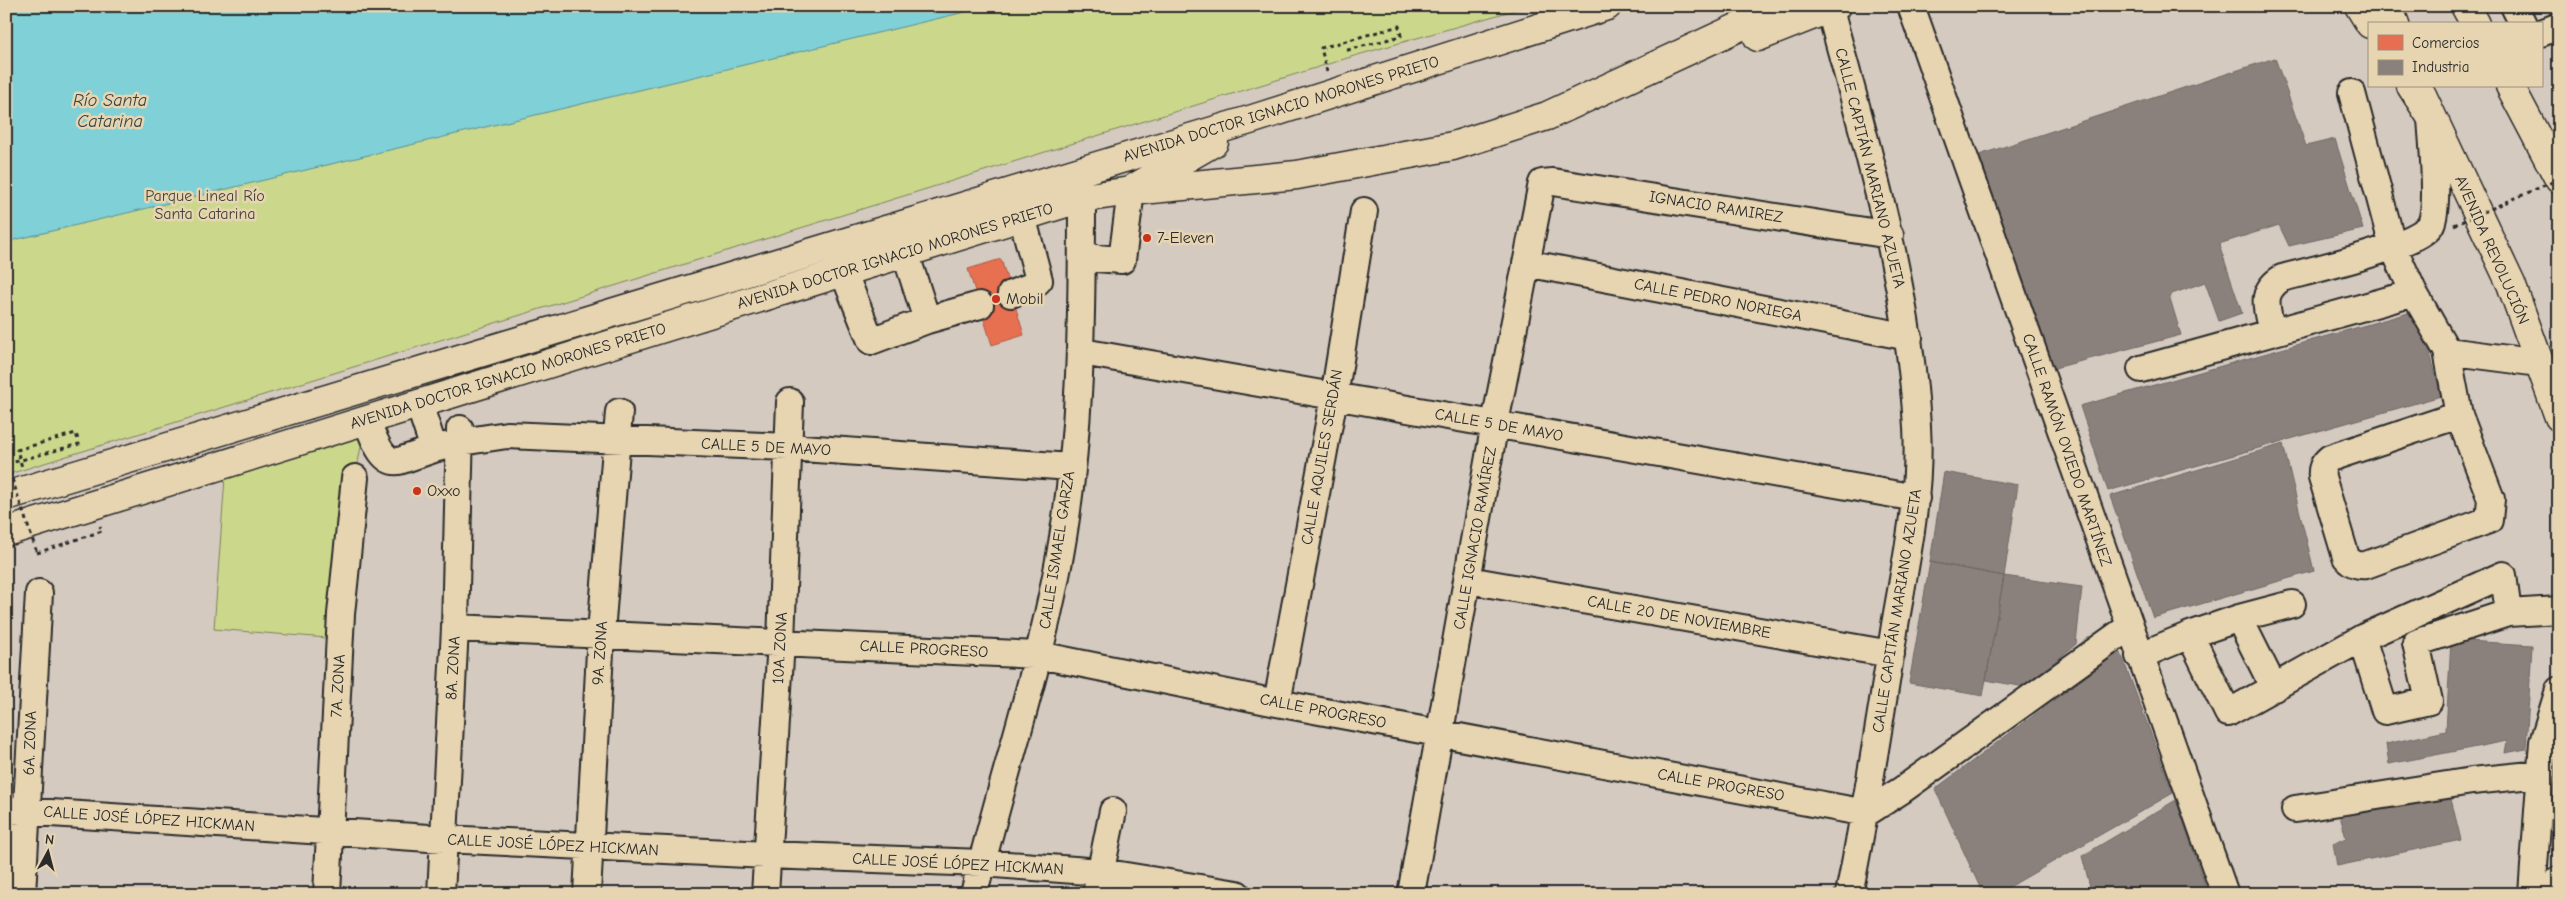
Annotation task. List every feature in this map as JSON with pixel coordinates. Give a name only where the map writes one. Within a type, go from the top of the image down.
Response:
[{"type":"main road","name":"AVENIDA DOCTOR IGNACIO MORONES PRIETO","points":[[6,496],[1253,119],[1607,6]]},
{"type":"main road","name":"AVENIDA DOCTOR IGNACIO MORONES PRIETO","points":[[6,532],[1082,198],[1131,191],[1297,176],[1453,146],[1547,116],[1784,6]]},
{"type":"main road","points":[[2464,6],[2474,22]]},
{"type":"main road","points":[[1702,44],[1755,38],[1832,7]]},
{"type":"main road","points":[[2369,12],[2391,22]]},
{"type":"main road","points":[[2412,88],[2431,117]]},
{"type":"main road","name":"AVENIDA REVOLUCIÓN","points":[[2420,88],[2431,117],[2510,284],[2559,417]]},
{"type":"main road","points":[[2511,88],[2559,179]]},
{"type":"main road","points":[[1131,191],[1253,119]]},
{"type":"main road","points":[[2558,894],[2559,880]]},
{"type":"street","name":"CALLE RAMÓN OVIEDO MARTÍNEZ","points":[[1911,6],[2139,656],[2225,894]]},
{"type":"street","points":[[2514,6],[2521,22]]},
{"type":"street","name":"CALLE CAPITÁN MARIANO AZUETA","points":[[1832,7],[1890,235],[1909,337],[1918,429],[1916,498],[1866,813],[1849,894]]},
{"type":"street","points":[[2542,34],[2559,26]]},
{"type":"street","points":[[2352,93],[2393,247],[2414,294],[2447,351],[2459,415],[2491,499],[2489,520],[2366,565],[2358,566],[2352,563],[2346,557],[2322,477],[2321,470],[2324,463],[2330,458],[2459,415]]},
{"type":"street","points":[[2272,333],[2266,296],[2273,284],[2282,278],[2393,247],[2428,230],[2432,223],[2435,174],[2431,117]]},
{"type":"street","name":"IGNACIO RAMIREZ","points":[[1542,183],[1553,182],[1890,235]]},
{"type":"street","name":"CALLE IGNACIO RAMÍREZ","points":[[1411,894],[1495,424],[1542,183]]},
{"type":"street","points":[[1082,257],[1122,260],[1131,191]]},
{"type":"street","name":"CALLE ISMAEL GARZA","points":[[974,894],[1039,655],[1058,570],[1071,467],[1082,352],[1082,198]]},
{"type":"street","name":"CALLE AQUILES SERDÁN","points":[[1277,703],[1334,397],[1364,211]]},
{"type":"street","points":[[1011,294],[1034,285],[1039,280],[1022,216]]},
{"type":"street","points":[[905,252],[927,320]]},
{"type":"street","name":"CALLE PEDRO NORIEGA","points":[[1526,262],[1909,337]]},
{"type":"street","points":[[843,272],[870,341],[927,320],[980,304]]},
{"type":"street","points":[[2141,369],[2414,294]]},
{"type":"street","points":[[2447,351],[2539,363]]},
{"type":"street","name":"CALLE 5 DE MAYO","points":[[1082,352],[1916,498]]},
{"type":"street","name":"10A. ZONA","points":[[765,894],[781,642],[790,402]]},
{"type":"street","points":[[418,404],[434,449]]},
{"type":"street","name":"9A. ZONA","points":[[587,894],[601,633],[619,412]]},
{"type":"street","name":"CALLE 5 DE MAYO","points":[[366,420],[388,460],[399,461],[434,449],[460,436],[507,435],[788,447],[1071,467]]},
{"type":"street","name":"8A. ZONA","points":[[441,894],[455,628],[460,436]]},
{"type":"street","name":"7A. ZONA","points":[[328,894],[341,614],[355,478]]},
{"type":"street","points":[[2190,635],[2228,714],[2362,638],[2503,575],[2508,613]]},
{"type":"street","name":"CALLE 20 DE NOVIEMBRE","points":[[1468,580],[1891,654]]},
{"type":"street","name":"6A. ZONA","points":[[22,894],[17,810],[39,592]]},
{"type":"street","points":[[2139,656],[2190,635],[2239,618],[2292,604]]},
{"type":"street","points":[[2416,642],[2508,613],[2559,610]]},
{"type":"street","points":[[2362,638],[2385,711],[2430,701],[2409,617]]},
{"type":"street","points":[[2239,618],[2274,688]]},
{"type":"street","points":[[1866,813],[1902,790],[2129,627]]},
{"type":"street","name":"CALLE PROGRESO","points":[[455,628],[601,633],[1039,655],[1277,703],[1866,813]]},
{"type":"street","points":[[2532,894],[2543,742],[2559,690]]},
{"type":"street","points":[[2295,809],[2472,781],[2541,774]]},
{"type":"street","name":"CALLE JOSÉ LÓPEZ HICKMAN","points":[[17,810],[444,839],[767,855],[982,863],[1098,883],[1236,894]]},
{"type":"street","points":[[1098,883],[1113,811]]},
{"type":"path","points":[[1321,48],[1399,26],[1401,36],[1344,51]]},
{"type":"path","points":[[2454,225],[2559,179]]},
{"type":"path","points":[[17,450],[76,433],[79,444],[7,464],[37,553],[102,531]]},
{"type":"green space","name":"Parque Lineal Río Santa Catarina","points":[[6,6],[1529,6],[1354,56],[6,475]]},
{"type":"green space","points":[[366,420],[355,478],[340,639],[214,629],[226,464]]},
{"type":"water","name":"Río Santa Catarina","points":[[16,6],[990,6],[6,242],[6,9]]},
{"type":"building: Comercios","name":"Mobil","points":[[1001,259],[1024,335],[992,345],[968,269]]},
{"type":"building: Industria","points":[[2275,58],[2306,146],[2335,139],[2363,229],[2289,246],[2279,225],[2219,244],[2242,313],[2219,321],[2205,282],[2169,295],[2181,335],[2051,369],[1979,155]]},
{"type":"building: Industria","points":[[2419,310],[2441,396],[2108,491],[2080,406]]},
{"type":"building: Industria","points":[[2283,444],[2314,571],[2153,618],[2110,496]]},
{"type":"building: Industria","points":[[1944,472],[2018,485],[2004,576],[1930,562]]},
{"type":"building: Industria","points":[[1930,562],[2004,576],[1983,696],[1909,683]]},
{"type":"building: Industria","points":[[2004,576],[2082,587],[2076,644],[2025,687],[1986,680]]},
{"type":"building: Industria","points":[[2451,640],[2532,645],[2526,749],[2505,753],[2507,741],[2389,764],[2386,744],[2446,731]]},
{"type":"building: Industria","points":[[2120,651],[2173,793],[1997,894],[1983,894],[1935,789]]},
{"type":"building: Industria","points":[[2448,787],[2461,840],[2337,866],[2333,843],[2346,838],[2339,812]]},
{"type":"building: Industria","points":[[2176,800],[2208,894],[2092,894],[2082,856]]},
{"type":"place","name":"7-Eleven","points":[[1147,238]]},
{"type":"place","name":"Mobil","points":[[996,299]]},
{"type":"place","name":"Oxxo","points":[[417,491]]}]
